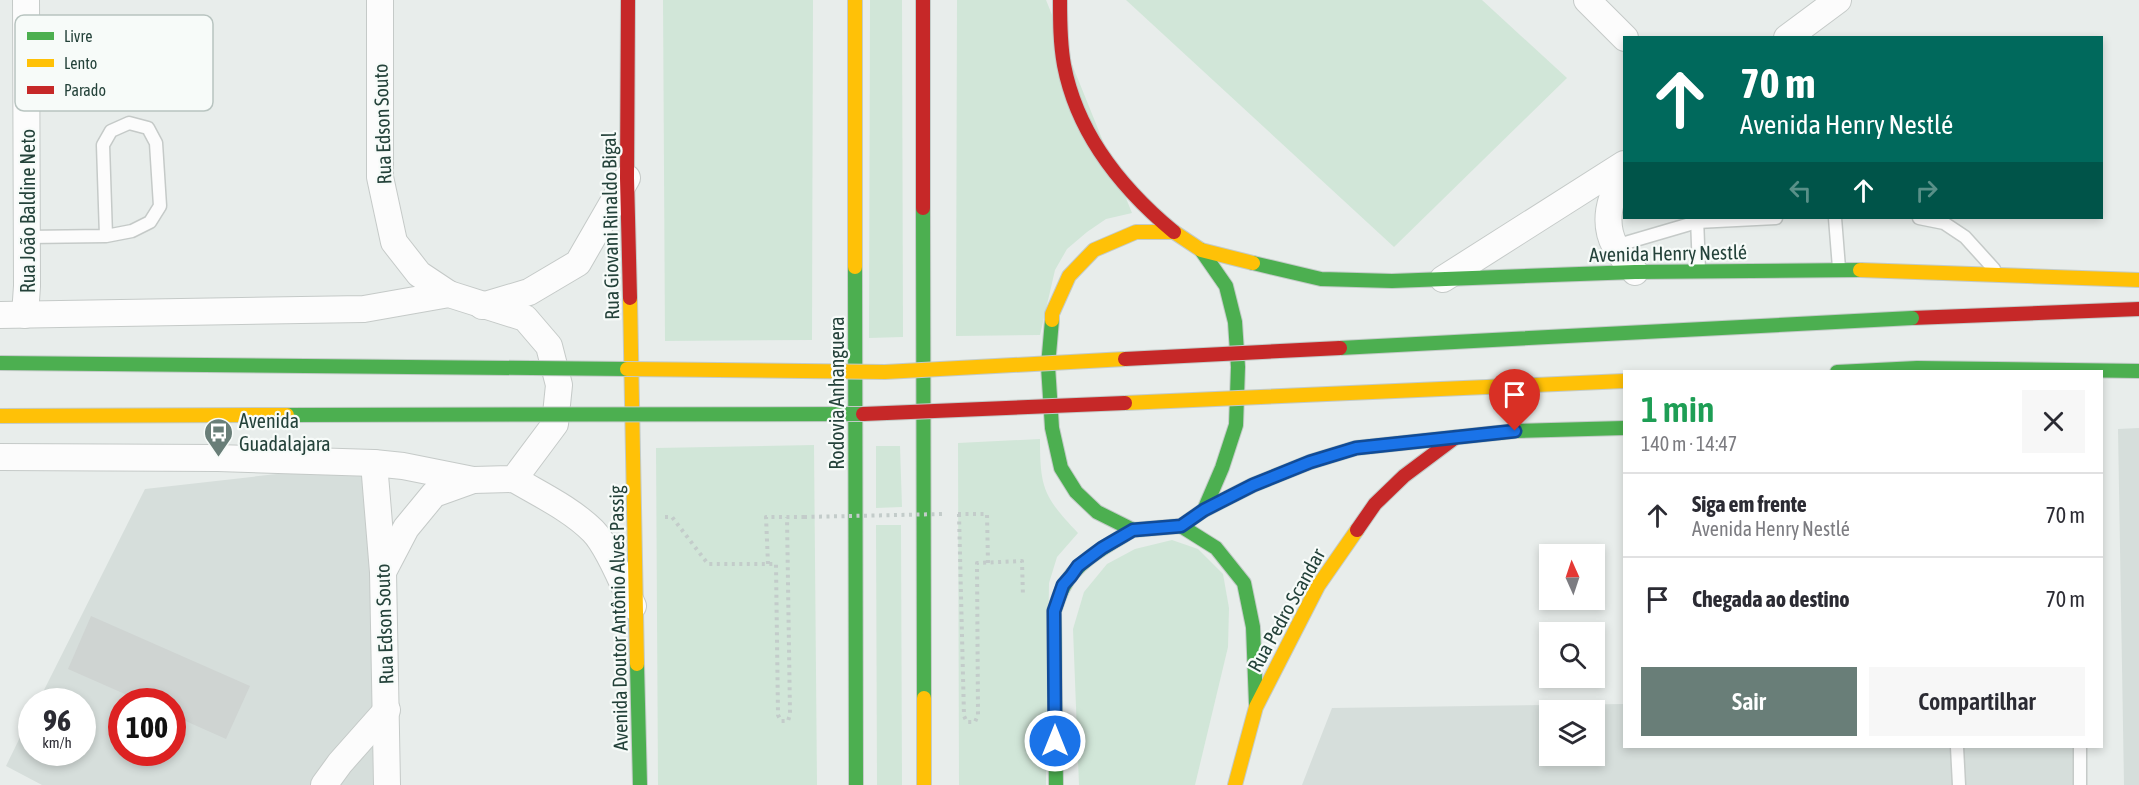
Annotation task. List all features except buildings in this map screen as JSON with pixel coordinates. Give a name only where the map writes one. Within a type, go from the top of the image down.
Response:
[{"type":"main road","name":"Rua Giovani Rinaldo Bigal","points":[[628,0],[627,178],[634,451]]},
{"type":"main road","name":"Rodovia Anhanguera","points":[[855,0],[856,785]]},
{"type":"main road","points":[[922,0],[924,785]]},
{"type":"main road","points":[[1060,0],[1060,30],[1065,74],[1079,109],[1106,162],[1139,202],[1174,232],[1201,250],[1226,286],[1235,322],[1238,368],[1236,425],[1222,468],[1204,510]]},
{"type":"main road","points":[[1133,530],[1097,512],[1076,492],[1062,468],[1052,428],[1048,366],[1052,314],[1069,276],[1094,250],[1136,232],[1174,232]]},
{"type":"main road","name":"Avenida Henry Nestlé","points":[[1201,250],[1321,279],[1392,281],[1635,272],[1839,270],[2139,280]]},
{"type":"main road","points":[[0,363],[885,372],[1912,318],[2139,309]]},
{"type":"main road","points":[[1890,370],[2028,370]]},
{"type":"main road","points":[[2103,371],[2139,371]]},
{"type":"main road","points":[[0,416],[890,414],[1623,381]]},
{"type":"main road","points":[[1056,785],[1054,611],[1063,585],[1078,566],[1133,530],[1181,526],[1204,510],[1253,485],[1356,448],[1515,431],[1623,428]]},
{"type":"main road","name":"Rua Pedro Scandar","points":[[1237,778],[1256,707],[1318,586],[1375,504],[1404,476],[1458,436]]},
{"type":"main road","name":"Avenida Doutor Antônio Alves Passig","points":[[634,451],[640,785]]},
{"type":"main road","name":"Rua Pedro Scandar","points":[[1181,526],[1216,548],[1244,583],[1252,627],[1256,707]]},
{"type":"main road","points":[[1237,778],[1245,785]]},
{"type":"street","name":"Rua João Baldine Neto","points":[[26,0],[26,15]]},
{"type":"street","name":"Rua Edson Souto","points":[[380,0],[380,177],[393,242],[419,274],[449,294]]},
{"type":"street","points":[[1587,0],[1623,36]]},
{"type":"street","points":[[1790,36],[1838,0]]},
{"type":"street","name":"Rua João Baldine Neto","points":[[13,315],[27,303],[26,111]]},
{"type":"street","points":[[1443,279],[1623,166]]},
{"type":"street","points":[[1623,168],[1610,201],[1607,223],[1615,246],[1635,272]]},
{"type":"street","points":[[482,306],[529,292],[578,263],[627,178]]},
{"type":"street","points":[[13,315],[364,309],[449,294],[525,318],[549,346],[559,384],[555,424],[514,479]]},
{"type":"street","points":[[0,458],[218,458],[374,463],[403,466],[473,480],[514,479],[566,509],[594,532],[618,573],[638,617]]},
{"type":"street","name":"Rua Edson Souto","points":[[374,463],[383,572],[387,785]]},
{"type":"street","points":[[383,572],[406,528],[434,494],[473,480]]},
{"type":"street","points":[[324,785],[340,763],[387,710]]},
{"type":"lane","points":[[27,237],[105,236],[132,231],[150,222],[160,206],[156,143],[148,128],[129,123],[111,131],[103,146],[105,236]]},
{"type":"lane","points":[[1615,246],[1697,220],[1736,219]]},
{"type":"lane","points":[[1835,219],[1839,270]]},
{"type":"lane","points":[[1924,219],[1944,223],[1965,237],[1999,274]]},
{"type":"lane","points":[[1697,220],[1699,272]]},
{"type":"lane","points":[[1957,748],[1959,785]]},
{"type":"lane","points":[[2080,748],[2080,785]]},
{"type":"path","points":[[768,564],[766,517],[943,514],[987,514],[988,562]]},
{"type":"path","points":[[959,514],[964,716],[968,722],[975,722],[978,715],[977,563],[1022,561],[1023,602]]},
{"type":"path","points":[[672,517],[708,564],[776,564],[778,715],[781,721],[788,721],[790,714],[786,517]]},
{"type":"shaded area","points":[[2139,428],[2139,785],[2124,785],[2118,429]]},
{"type":"shaded area","points":[[374,463],[388,785],[42,785],[6,766],[18,742],[18,766],[96,766],[96,688],[45,688],[145,489]]},
{"type":"shaded area","points":[[1605,704],[1623,704],[1623,748],[2080,748],[2080,785],[1302,785],[1332,708],[1539,705],[1539,766],[1605,766]]},
{"type":"green space","points":[[663,0],[813,0],[812,340],[665,341]]},
{"type":"green space","points":[[870,0],[902,0],[903,337],[869,338]]},
{"type":"green space","points":[[957,0],[1046,0],[1132,213],[1106,219],[1067,249],[1055,270],[1040,335],[956,336]]},
{"type":"green space","points":[[1126,0],[1482,0],[1567,78],[1394,247]]},
{"type":"green space","points":[[1040,439],[1041,470],[1046,491],[1051,501],[1078,533],[1057,557],[1049,583],[1046,785],[959,785],[958,443]]},
{"type":"green space","points":[[814,445],[817,785],[658,785],[656,448]]},
{"type":"green space","points":[[876,446],[900,446],[902,507],[876,508]]},
{"type":"green space","points":[[876,525],[901,525],[902,785],[877,785]]},
{"type":"green space","points":[[1172,540],[1198,549],[1223,574],[1229,608],[1228,647],[1195,785],[1079,785],[1073,629],[1084,592],[1107,564],[1135,549]]},
{"type":"traffic: fast","points":[[923,208],[924,698]]},
{"type":"traffic: fast","points":[[1052,320],[1048,366],[1052,428],[1061,468],[1076,492],[1097,512],[1133,530],[1181,526],[1204,510],[1222,468],[1236,425],[1238,367],[1235,322],[1226,286],[1201,250]]},
{"type":"traffic: fast","points":[[1253,263],[1321,279],[1392,281],[1635,272],[1860,270]]},
{"type":"traffic: fast","points":[[855,267],[856,785]]},
{"type":"traffic: fast","points":[[1340,348],[1912,318]]},
{"type":"traffic: fast","points":[[0,363],[627,369]]},
{"type":"traffic: fast","points":[[1877,370],[1917,368],[2065,370]]},
{"type":"traffic: fast","points":[[2103,371],[2139,371]]},
{"type":"traffic: fast","points":[[287,415],[863,414]]},
{"type":"traffic: fast","points":[[1204,510],[1253,485],[1310,462],[1356,448],[1515,431],[1623,428]]},
{"type":"traffic: fast","points":[[1181,526],[1216,548],[1244,583],[1253,627],[1256,704]]},
{"type":"traffic: fast","points":[[1056,785],[1054,611],[1063,588],[1076,570],[1093,554],[1133,530]]},
{"type":"traffic: fast","points":[[637,664],[640,785]]},
{"type":"traffic: slow","points":[[855,0],[855,267]]},
{"type":"traffic: slow","points":[[1052,320],[1052,314],[1069,276],[1094,250],[1136,232],[1174,232],[1201,250],[1253,263]]},
{"type":"traffic: slow","points":[[1860,270],[2139,280]]},
{"type":"traffic: slow","points":[[630,298],[637,664]]},
{"type":"traffic: slow","points":[[627,369],[885,372],[1125,359]]},
{"type":"traffic: slow","points":[[1125,403],[1623,381]]},
{"type":"traffic: slow","points":[[0,416],[287,415]]},
{"type":"traffic: slow","points":[[1235,785],[1256,707],[1318,586],[1357,530]]},
{"type":"traffic: slow","points":[[924,698],[924,785]]},
{"type":"traffic: jam","points":[[628,0],[627,178],[630,298]]},
{"type":"traffic: jam","points":[[923,0],[923,208]]},
{"type":"traffic: jam","points":[[1060,0],[1064,65],[1079,114],[1104,158],[1120,178],[1174,232]]},
{"type":"traffic: jam","points":[[1912,318],[2139,309]]},
{"type":"traffic: jam","points":[[1125,359],[1340,348]]},
{"type":"traffic: jam","points":[[863,414],[1125,403]]},
{"type":"traffic: jam","points":[[1357,530],[1375,504],[1404,476],[1456,437]]},
{"type":"place","name":"Avenida Guadalajara","points":[[218,458]]},
{"type":"route","points":[[1055,741],[1054,611],[1063,585],[1078,566],[1102,548],[1133,530],[1181,526],[1204,510],[1253,485],[1310,462],[1356,448],[1515,431]]}]
